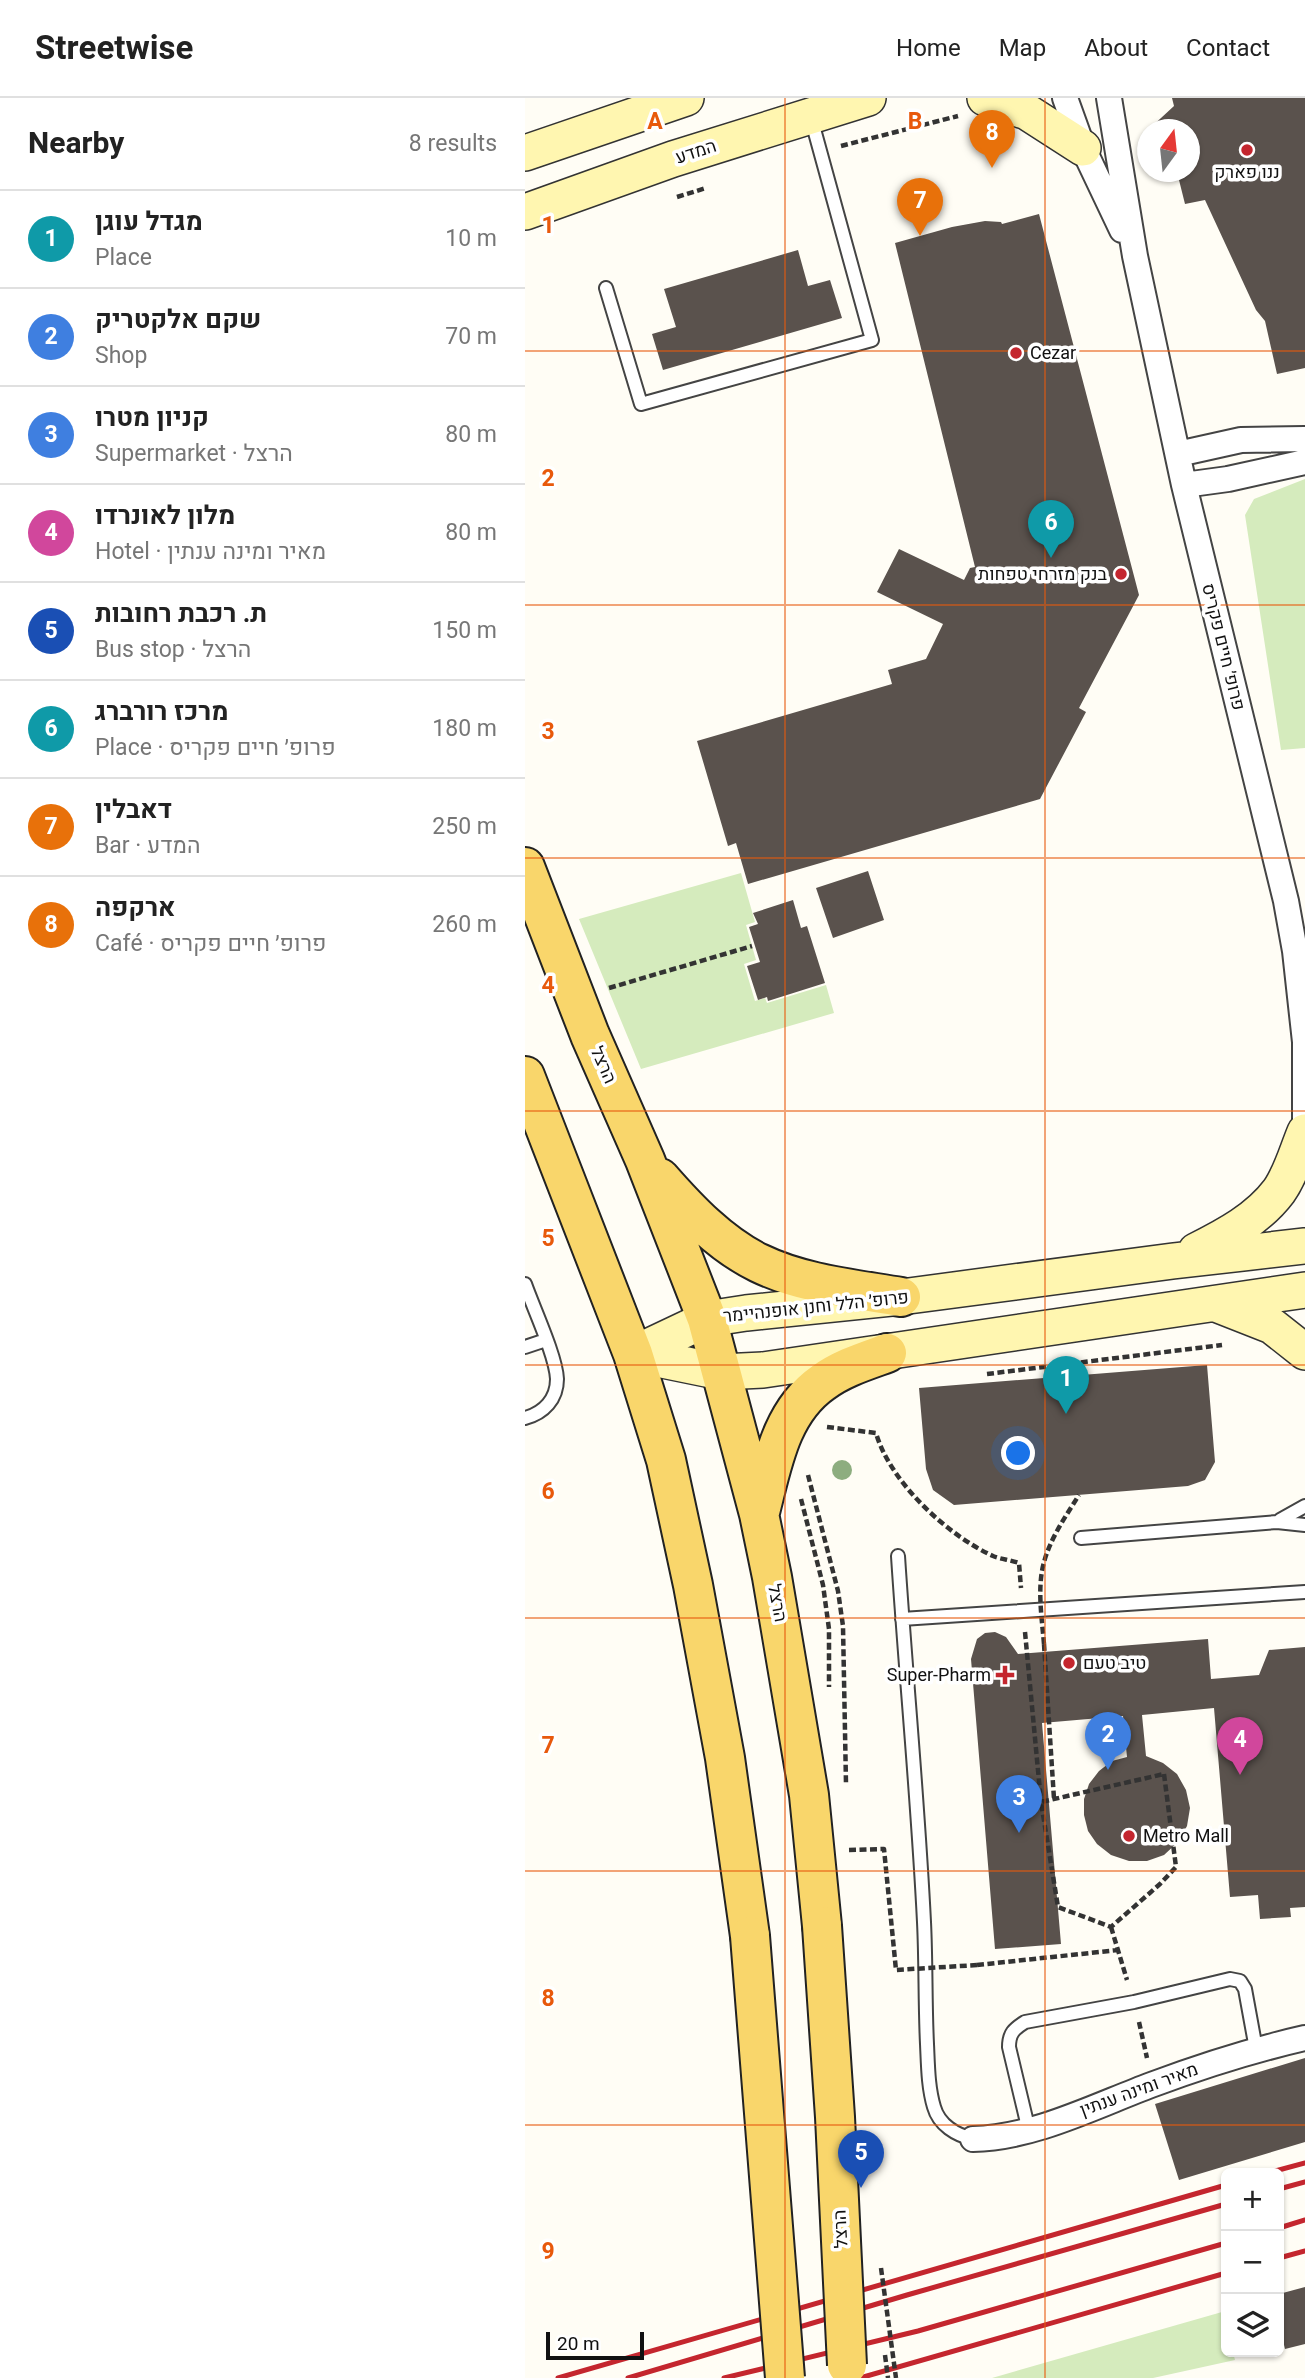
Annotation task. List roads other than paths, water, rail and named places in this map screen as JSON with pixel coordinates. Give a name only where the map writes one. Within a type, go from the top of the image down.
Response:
[{"type":"main road","name":"הרצל","points":[[525,867],[590,1035],[645,1160],[707,1319],[759,1514],[788,1662],[809,1795],[822,1926],[835,2117],[848,2374]]},
{"type":"main road","points":[[525,1076],[633,1354],[666,1460],[686,1548],[725,1758],[750,1936],[785,2378]]},
{"type":"main road","points":[[645,1160],[691,1212],[719,1237],[758,1263],[801,1278],[901,1297]]},
{"type":"main road","points":[[759,1514],[779,1441],[802,1402],[822,1383],[852,1366],[887,1353]]},
{"type":"street","points":[[525,153],[686,98]]},
{"type":"street","name":"המדע","points":[[525,212],[673,159],[868,98]]},
{"type":"street","name":"פרופ׳ חיים פקריס","points":[[1065,98],[1083,148],[1135,256]]},
{"type":"street","name":"פרופ׳ חיים פקריס","points":[[1109,98],[1135,256],[1184,485],[1286,901],[1295,951],[1305,1041],[1305,1132]]},
{"type":"street","points":[[973,107],[1027,112],[1083,148]]},
{"type":"street","points":[[1178,454],[1241,440],[1305,439]]},
{"type":"street","points":[[1184,485],[1228,479],[1305,462]]},
{"type":"street","points":[[1173,1261],[1237,1229],[1256,1214],[1278,1192],[1305,1132]]},
{"type":"street","name":"פרופ׳ הלל וחנן אופנהיימר","points":[[633,1354],[707,1319],[1305,1247]]},
{"type":"street","points":[[633,1354],[721,1372],[763,1370],[1305,1290]]},
{"type":"street","points":[[1212,1303],[1272,1326],[1305,1352]]},
{"type":"street","points":[[1262,2048],[1305,2028]]},
{"type":"street","name":"מאיר ומינה ענתין","points":[[973,2139],[995,2139],[1030,2131],[1153,2084],[1262,2048],[1305,2038]]},
{"type":"lane","points":[[606,288],[641,404],[872,340],[811,116]]},
{"type":"lane","points":[[525,1284],[555,1366],[557,1379],[552,1400],[544,1409],[525,1418]]},
{"type":"lane","points":[[525,1347],[546,1340]]},
{"type":"lane","points":[[1277,1522],[1305,1506]]},
{"type":"lane","points":[[1081,1538],[1277,1522],[1305,1525]]},
{"type":"lane","points":[[898,1556],[922,1882],[930,2090],[941,2122],[963,2137],[973,2139]]},
{"type":"lane","points":[[902,1619],[1305,1592]]},
{"type":"lane","points":[[1030,2131],[1009,2047],[1009,2036],[1025,2022],[1134,2002],[1230,1979],[1240,1981],[1245,1989],[1262,2048]]},
{"type":"railway","points":[[1284,2169],[1305,2163]]},
{"type":"railway","points":[[1284,2188],[1305,2182]]},
{"type":"railway","points":[[558,2378],[1221,2186]]},
{"type":"railway","points":[[628,2378],[1221,2205]]},
{"type":"railway","points":[[1284,2226],[1305,2220]]},
{"type":"railway","points":[[724,2378],[918,2331],[1221,2244]]},
{"type":"railway","points":[[1284,2257],[1305,2251]]},
{"type":"railway","points":[[860,2378],[1221,2274]]},
{"type":"place","name":"ננו פארק","points":[[1247,150]]},
{"type":"place","name":"ארקפה","points":[[992,168]]},
{"type":"place","name":"דאבלין","points":[[920,236]]},
{"type":"place","name":"Cezar","points":[[1016,353]]},
{"type":"place","name":"מרכז רורברג","points":[[1051,558]]},
{"type":"place","name":"בנק מזרחי טפחות","points":[[1121,574]]},
{"type":"place","name":"מגדל עוגן","points":[[1066,1414]]},
{"type":"place","name":"טיב טעם","points":[[1069,1663]]},
{"type":"place","name":"Super-Pharm","points":[[1005,1675]]},
{"type":"place","name":"שקם אלקטריק","points":[[1108,1770]]},
{"type":"place","name":"מלון לאונרדו","points":[[1240,1775]]},
{"type":"place","name":"קניון מטרו","points":[[1019,1833]]},
{"type":"place","name":"Metro Mall","points":[[1129,1836]]},
{"type":"place","name":"ת. רכבת רחובות","points":[[861,2188]]}]
